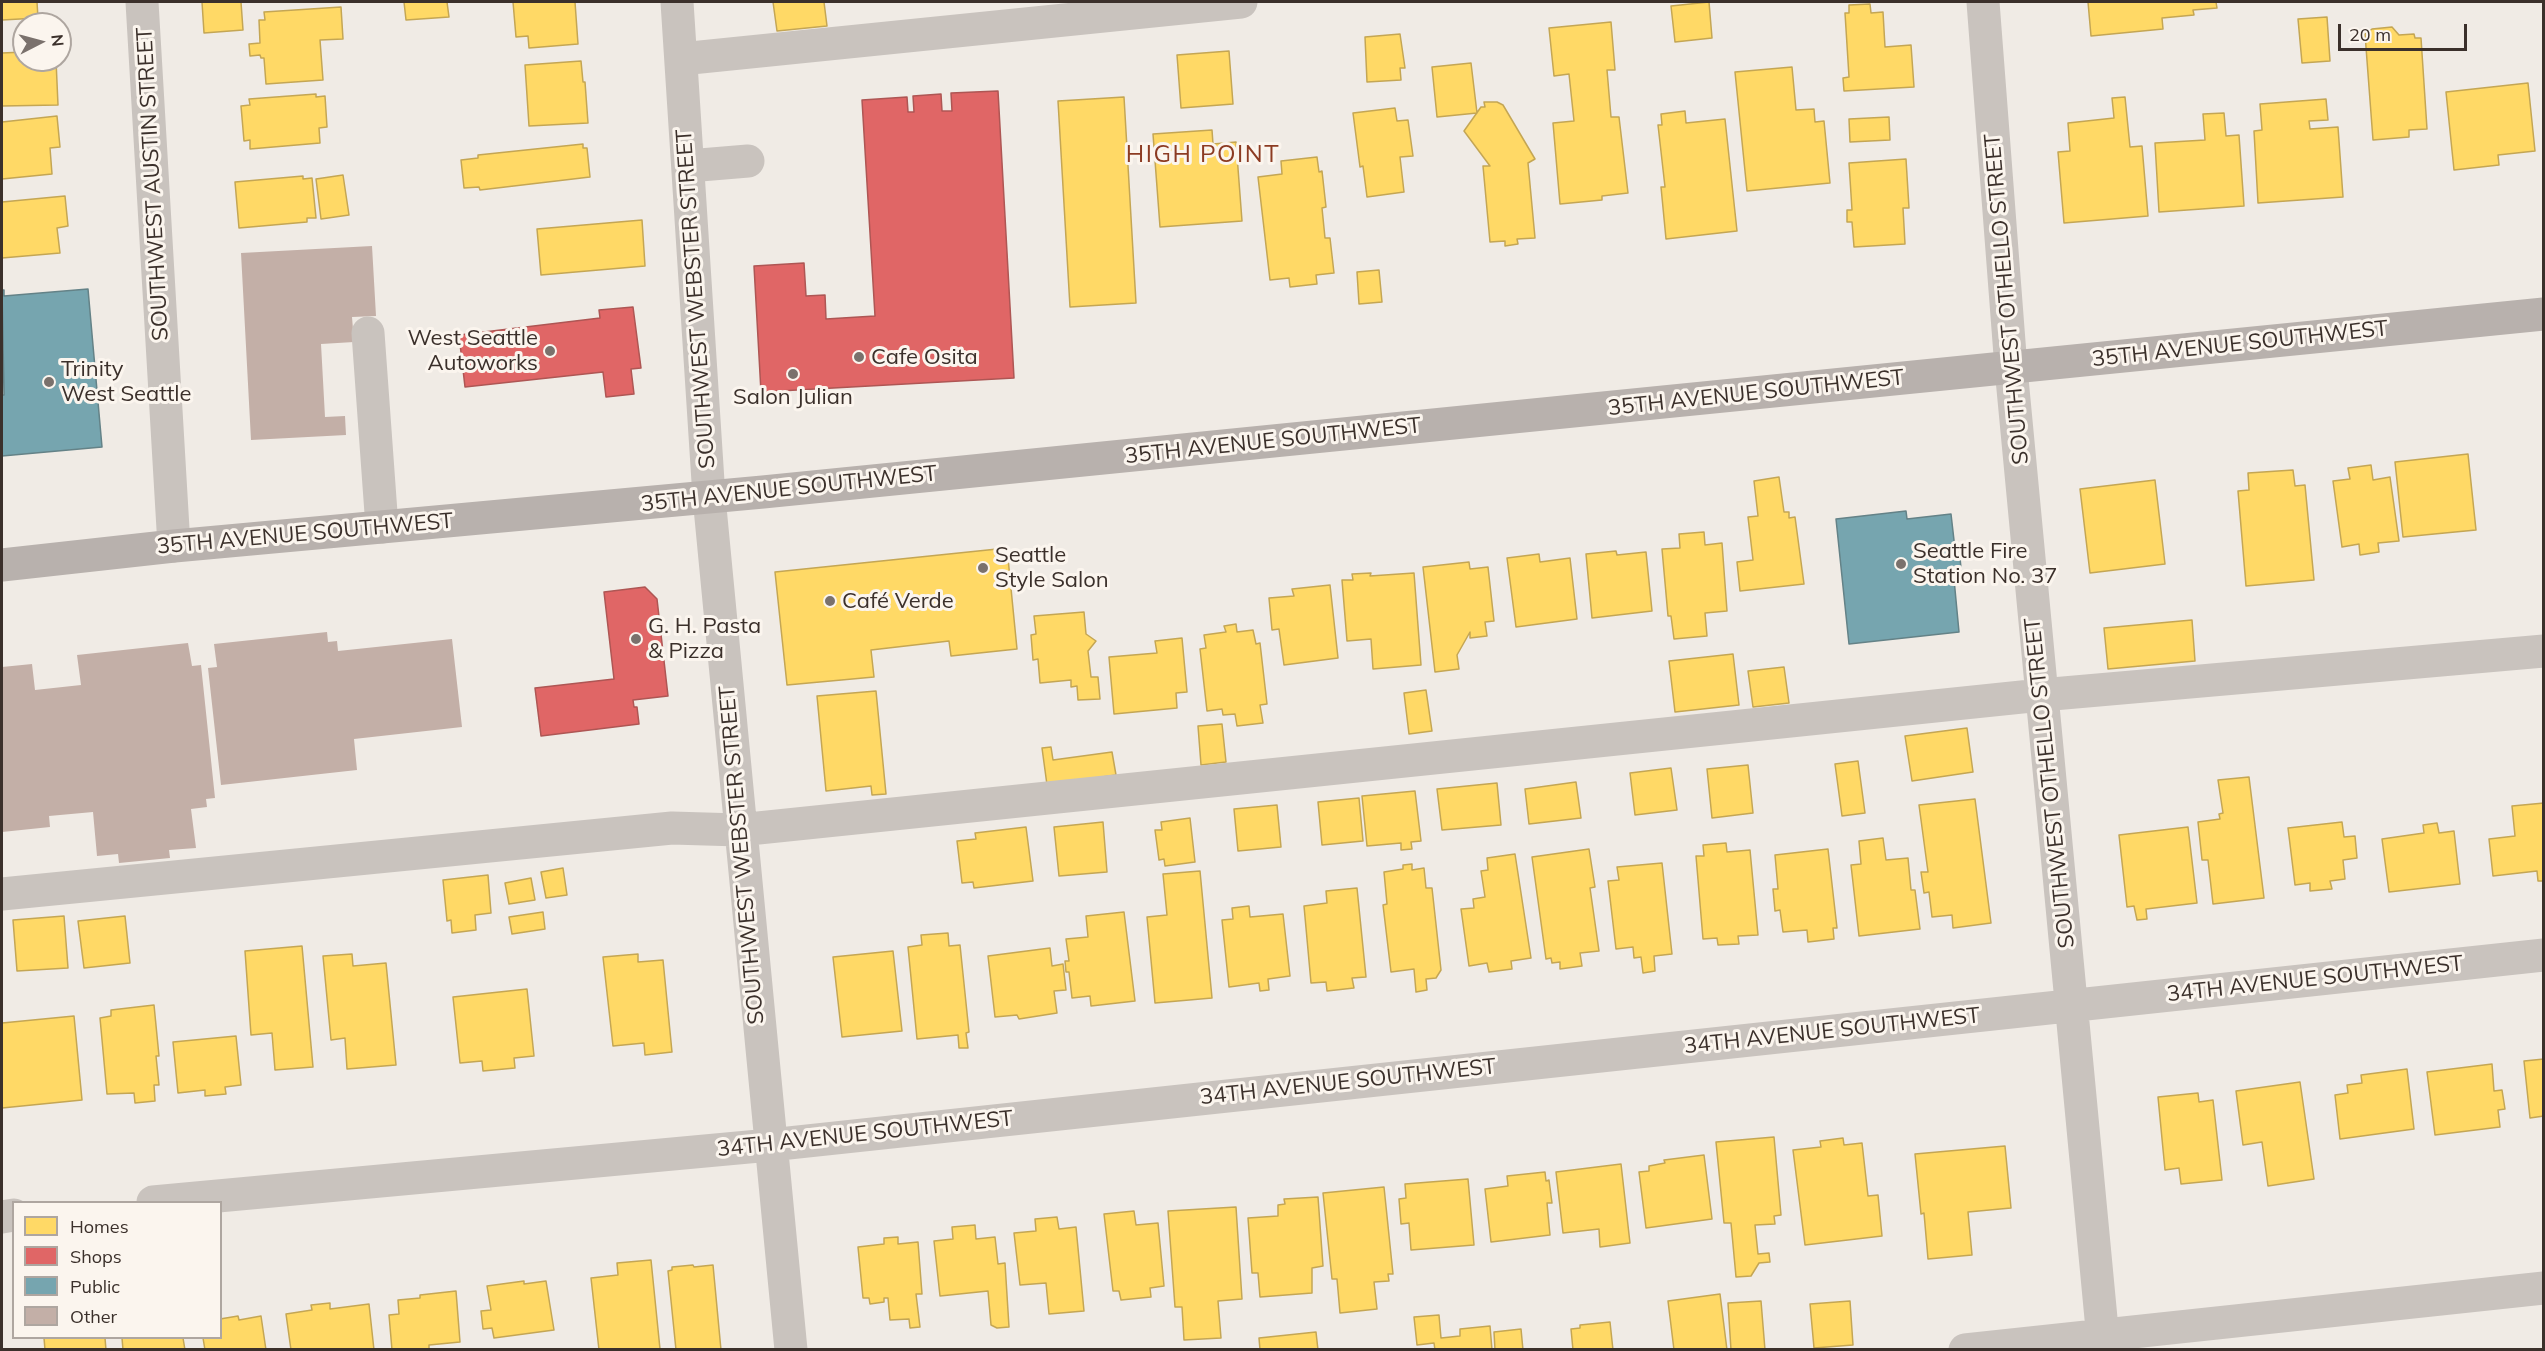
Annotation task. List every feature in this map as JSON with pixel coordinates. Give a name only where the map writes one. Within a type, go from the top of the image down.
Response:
[{"type":"main road","name":"35TH AVENUE SOUTHWEST","points":[[2,565],[174,546],[709,497],[2544,314]]},
{"type":"street","name":"SOUTHWEST AUSTIN STREET","points":[[142,2],[174,546]]},
{"type":"street","name":"SOUTHWEST WEBSTER STREET","points":[[677,2],[709,497],[791,1350]]},
{"type":"street","points":[[681,59],[1241,2]]},
{"type":"street","name":"SOUTHWEST OTHELLO STREET","points":[[1983,2],[2011,368],[2104,1342]]},
{"type":"street","points":[[688,166],[748,161]]},
{"type":"street","points":[[368,333],[382,527]]},
{"type":"street","points":[[2,894],[672,828],[740,830],[929,799],[1016,789],[2544,651]]},
{"type":"street","name":"34TH AVENUE SOUTHWEST","points":[[174,1201],[770,1145],[2544,955]]},
{"type":"street","points":[[1965,1350],[2104,1342],[2544,1288]]},
{"type":"building: Homes","points":[[2,2],[37,2],[38,12],[12,12],[12,19],[2,20]]},
{"type":"building: Homes","points":[[202,2],[241,2],[243,30],[204,33]]},
{"type":"building: Homes","points":[[404,2],[447,2],[449,17],[406,20]]},
{"type":"building: Homes","points":[[513,2],[575,2],[578,44],[529,48],[528,36],[516,37]]},
{"type":"building: Homes","points":[[773,2],[824,2],[827,26],[777,31]]},
{"type":"building: Homes","points":[[1709,2],[1712,38],[1675,42],[1671,6]]},
{"type":"building: Homes","points":[[2088,2],[2216,2],[2217,8],[2193,10],[2194,15],[2162,18],[2163,29],[2091,36]]},
{"type":"building: Homes","points":[[1870,4],[1871,13],[1883,12],[1885,47],[1911,45],[1914,87],[1844,91],[1843,78],[1849,77],[1845,13],[1849,13],[1849,5]]},
{"type":"building: Homes","points":[[341,7],[343,39],[320,40],[323,80],[266,84],[264,58],[260,55],[250,56],[249,44],[260,43],[259,20],[265,20],[264,12]]},
{"type":"building: Homes","points":[[2327,17],[2330,61],[2302,63],[2298,19]]},
{"type":"building: Homes","points":[[1611,22],[1615,70],[1607,70],[1611,117],[1619,117],[1628,193],[1602,196],[1602,200],[1560,204],[1553,123],[1574,121],[1569,74],[1554,76],[1549,28]]},
{"type":"building: Homes","points":[[2392,27],[2399,35],[2414,34],[2415,38],[2421,38],[2427,129],[2409,130],[2409,137],[2373,140],[2365,34],[2372,29]]},
{"type":"building: Homes","points":[[1400,34],[1405,68],[1400,68],[1401,80],[1367,82],[1365,37]]},
{"type":"building: Homes","points":[[1229,51],[1233,104],[1181,108],[1177,55]]},
{"type":"building: Homes","points":[[2,53],[12,53],[12,72],[57,72],[58,105],[2,106]]},
{"type":"building: Homes","points":[[581,61],[588,123],[529,126],[525,65]]},
{"type":"building: Homes","points":[[1471,63],[1477,113],[1437,117],[1432,67]]},
{"type":"building: Homes","points":[[1792,67],[1796,110],[1814,109],[1815,122],[1824,121],[1830,183],[1747,191],[1735,72]]},
{"type":"building: Homes","points":[[2528,83],[2535,151],[2498,155],[2499,165],[2454,170],[2446,92]]},
{"type":"building: Homes","points":[[316,94],[316,97],[325,96],[327,127],[319,128],[320,143],[250,149],[250,140],[244,141],[241,106],[250,105],[249,99]]},
{"type":"building: Homes","points":[[1124,97],[1136,303],[1070,307],[1058,101]]},
{"type":"building: Homes","points":[[2125,97],[2130,147],[2142,146],[2148,216],[2064,223],[2058,152],[2070,151],[2068,123],[2114,118],[2112,98]]},
{"type":"building: Homes","points":[[2326,99],[2328,120],[2309,121],[2310,129],[2338,127],[2343,197],[2258,203],[2254,131],[2262,130],[2260,104]]},
{"type":"building: Homes","points":[[1484,102],[1497,102],[1503,105],[1535,159],[1528,163],[1535,238],[1517,239],[1518,244],[1505,246],[1505,241],[1490,242],[1483,166],[1490,166],[1464,131],[1481,107],[1485,107]]},
{"type":"building: Homes","points":[[1395,108],[1397,121],[1408,120],[1413,156],[1400,157],[1404,192],[1367,197],[1363,166],[1360,167],[1353,113]]},
{"type":"building: Homes","points":[[1685,111],[1686,123],[1725,119],[1737,231],[1666,239],[1661,187],[1665,187],[1658,125],[1662,125],[1661,114]]},
{"type":"building: Homes","points":[[2224,113],[2226,136],[2239,135],[2244,206],[2159,212],[2155,143],[2205,140],[2203,114]]},
{"type":"building: Homes","points":[[57,116],[60,147],[50,148],[52,174],[2,179],[2,122]]},
{"type":"building: Homes","points":[[1889,117],[1890,140],[1850,142],[1849,119]]},
{"type":"building: Homes","points":[[1212,130],[1213,144],[1236,142],[1242,221],[1160,227],[1153,134]]},
{"type":"building: Homes","points":[[583,144],[583,148],[587,148],[590,177],[480,190],[479,187],[464,188],[461,160],[478,158],[478,155]]},
{"type":"building: Homes","points":[[1317,157],[1319,172],[1322,171],[1326,207],[1322,208],[1325,238],[1330,238],[1334,273],[1316,275],[1317,284],[1290,287],[1289,278],[1270,280],[1258,177],[1282,174],[1281,161]]},
{"type":"building: Homes","points":[[1906,159],[1909,208],[1903,208],[1905,244],[1854,247],[1852,222],[1847,222],[1847,210],[1852,210],[1849,163]]},
{"type":"building: Homes","points":[[343,175],[349,215],[321,219],[316,179]]},
{"type":"building: Homes","points":[[303,176],[303,179],[312,178],[316,218],[307,218],[307,222],[239,228],[235,182]]},
{"type":"building: Homes","points":[[65,196],[68,226],[57,228],[60,253],[2,258],[2,202]]},
{"type":"building: Homes","points":[[642,220],[645,266],[541,275],[537,229]]},
{"type":"building: Homes","points":[[1379,270],[1382,302],[1359,304],[1357,272]]},
{"type":"building: Homes","points":[[2468,454],[2476,530],[2403,537],[2395,462]]},
{"type":"building: Homes","points":[[2371,465],[2373,480],[2390,477],[2399,541],[2378,543],[2379,552],[2360,555],[2359,544],[2342,547],[2333,481],[2350,479],[2348,468]]},
{"type":"building: Homes","points":[[2293,470],[2295,486],[2305,485],[2314,580],[2246,586],[2238,491],[2249,490],[2248,473]]},
{"type":"building: Homes","points":[[1779,477],[1784,512],[1789,512],[1789,518],[1795,517],[1804,584],[1740,591],[1737,562],[1753,560],[1748,517],[1758,516],[1754,481]]},
{"type":"building: Homes","points":[[2155,480],[2165,564],[2090,573],[2080,489]]},
{"type":"building: Homes","points":[[1704,532],[1705,545],[1722,543],[1727,611],[1705,613],[1707,636],[1674,639],[1671,616],[1668,616],[1662,549],[1680,548],[1679,534]]},
{"type":"building: Homes","points":[[1007,548],[1017,649],[951,656],[949,641],[871,650],[874,677],[787,685],[775,572]]},
{"type":"building: Homes","points":[[1616,551],[1617,555],[1646,552],[1652,611],[1592,618],[1586,554]]},
{"type":"building: Homes","points":[[1539,554],[1540,562],[1570,558],[1577,619],[1516,627],[1507,558]]},
{"type":"building: Homes","points":[[1469,562],[1470,569],[1488,567],[1494,621],[1485,622],[1487,636],[1470,638],[1470,632],[1457,655],[1459,669],[1435,672],[1423,567]]},
{"type":"building: Homes","points":[[1371,573],[1370,576],[1414,573],[1421,665],[1373,669],[1371,639],[1347,641],[1342,580],[1353,580],[1352,574]]},
{"type":"building: Homes","points":[[1330,585],[1338,658],[1284,665],[1279,629],[1272,630],[1269,598],[1294,596],[1292,589]]},
{"type":"building: Homes","points":[[1084,612],[1086,634],[1096,641],[1088,651],[1091,677],[1098,677],[1100,699],[1078,700],[1077,686],[1071,687],[1071,680],[1040,683],[1038,659],[1033,660],[1031,635],[1036,634],[1034,616]]},
{"type":"building: Homes","points":[[2192,620],[2195,661],[2108,669],[2104,628]]},
{"type":"building: Homes","points":[[1236,624],[1237,632],[1253,630],[1256,644],[1260,643],[1267,704],[1260,705],[1263,723],[1237,726],[1235,714],[1223,715],[1222,709],[1207,711],[1200,649],[1206,648],[1204,635],[1226,632],[1224,626]]},
{"type":"building: Homes","points":[[1182,638],[1187,692],[1176,693],[1177,708],[1114,714],[1109,657],[1157,653],[1155,641]]},
{"type":"building: Homes","points":[[1733,654],[1739,705],[1675,712],[1669,661]]},
{"type":"building: Homes","points":[[1784,667],[1789,703],[1753,707],[1748,671]]},
{"type":"building: Homes","points":[[1426,690],[1432,731],[1409,734],[1404,693]]},
{"type":"building: Homes","points":[[876,691],[886,794],[872,795],[871,786],[826,791],[817,696]]},
{"type":"building: Homes","points":[[1222,724],[1226,762],[1201,765],[1198,726]]},
{"type":"building: Homes","points":[[1967,728],[1973,772],[1912,781],[1905,736]]},
{"type":"building: Homes","points":[[1051,747],[1053,760],[1112,752],[1116,775],[1047,785],[1042,748]]},
{"type":"building: Homes","points":[[1858,761],[1865,813],[1842,816],[1835,764]]},
{"type":"building: Homes","points":[[1748,765],[1753,813],[1712,818],[1707,769]]},
{"type":"building: Homes","points":[[1671,768],[1677,810],[1635,815],[1630,773]]},
{"type":"building: Homes","points":[[2249,777],[2264,898],[2213,904],[2208,860],[2202,860],[2198,822],[2220,819],[2219,814],[2223,813],[2218,780]]},
{"type":"building: Homes","points":[[1576,782],[1581,818],[1529,824],[1525,789]]},
{"type":"building: Homes","points":[[1497,783],[1501,825],[1442,830],[1437,789]]},
{"type":"building: Homes","points":[[1415,791],[1421,841],[1411,842],[1412,849],[1401,850],[1401,843],[1367,846],[1362,796]]},
{"type":"building: Homes","points":[[1359,798],[1363,841],[1322,845],[1318,802]]},
{"type":"building: Homes","points":[[1975,799],[1991,923],[1953,928],[1952,915],[1932,917],[1929,892],[1924,893],[1921,872],[1928,872],[1919,805]]},
{"type":"building: Homes","points":[[2544,803],[2544,881],[2538,881],[2537,871],[2493,876],[2489,839],[2515,836],[2512,806]]},
{"type":"building: Homes","points":[[1277,805],[1281,847],[1238,851],[1234,809]]},
{"type":"building: Homes","points":[[1190,818],[1195,862],[1165,866],[1164,859],[1159,860],[1155,830],[1162,830],[1161,822]]},
{"type":"building: Homes","points":[[1103,822],[1107,872],[1059,876],[1054,827]]},
{"type":"building: Homes","points":[[2342,822],[2344,837],[2355,836],[2357,858],[2343,860],[2345,879],[2330,881],[2332,889],[2310,891],[2310,883],[2295,885],[2288,828]]},
{"type":"building: Homes","points":[[2437,823],[2439,833],[2454,831],[2460,884],[2389,892],[2382,839],[2424,833],[2423,825]]},
{"type":"building: Homes","points":[[1026,827],[1033,881],[974,888],[973,882],[962,883],[957,841],[976,839],[975,833]]},
{"type":"building: Homes","points":[[2188,827],[2197,903],[2146,909],[2147,919],[2137,920],[2134,906],[2127,907],[2119,835]]},
{"type":"building: Homes","points":[[1883,838],[1886,860],[1908,858],[1911,890],[1915,890],[1920,929],[1859,936],[1851,865],[1861,864],[1859,841]]},
{"type":"building: Homes","points":[[1726,843],[1727,852],[1750,850],[1758,935],[1738,936],[1739,944],[1718,945],[1717,938],[1703,939],[1696,856],[1704,856],[1703,845]]},
{"type":"building: Homes","points":[[1589,849],[1595,887],[1590,888],[1599,951],[1580,953],[1582,966],[1560,969],[1560,962],[1552,963],[1551,958],[1546,959],[1532,857]]},
{"type":"building: Homes","points":[[1828,849],[1837,928],[1833,928],[1834,939],[1808,942],[1807,930],[1783,932],[1780,910],[1775,911],[1773,889],[1778,889],[1775,855]]},
{"type":"building: Homes","points":[[1515,854],[1531,958],[1511,961],[1512,969],[1489,972],[1487,963],[1469,966],[1461,909],[1474,908],[1473,899],[1485,897],[1481,871],[1488,870],[1487,858]]},
{"type":"building: Homes","points":[[1662,863],[1672,954],[1654,956],[1655,971],[1643,973],[1641,957],[1634,958],[1633,947],[1616,949],[1608,881],[1619,880],[1617,867]]},
{"type":"building: Homes","points":[[1412,864],[1412,870],[1424,868],[1426,888],[1432,888],[1441,970],[1436,978],[1426,979],[1427,990],[1416,992],[1414,969],[1391,972],[1383,905],[1387,904],[1384,872],[1403,869],[1403,865]]},
{"type":"building: Homes","points":[[563,868],[567,895],[546,898],[541,872]]},
{"type":"building: Homes","points":[[1200,871],[1212,998],[1155,1003],[1147,917],[1167,915],[1163,874]]},
{"type":"building: Homes","points":[[488,875],[491,913],[475,915],[476,930],[452,933],[451,920],[447,921],[443,880]]},
{"type":"building: Homes","points":[[531,878],[535,900],[509,904],[505,883]]},
{"type":"building: Homes","points":[[1357,888],[1366,977],[1352,978],[1354,988],[1327,991],[1326,982],[1311,983],[1304,906],[1327,903],[1326,891]]},
{"type":"building: Homes","points":[[1249,906],[1250,917],[1283,914],[1290,976],[1268,979],[1269,990],[1260,991],[1259,983],[1229,987],[1222,920],[1233,919],[1232,908]]},
{"type":"building: Homes","points":[[543,912],[545,929],[512,934],[509,917]]},
{"type":"building: Homes","points":[[1124,912],[1135,1001],[1091,1006],[1090,996],[1072,998],[1069,972],[1066,972],[1065,961],[1069,961],[1066,939],[1088,937],[1086,916]]},
{"type":"building: Homes","points":[[64,916],[68,968],[17,971],[13,920]]},
{"type":"building: Homes","points":[[125,916],[130,963],[84,968],[78,921]]},
{"type":"building: Homes","points":[[948,933],[949,946],[960,945],[969,1032],[966,1033],[968,1048],[959,1048],[958,1035],[917,1039],[908,947],[922,945],[921,935]]},
{"type":"building: Homes","points":[[302,946],[313,1067],[275,1070],[272,1033],[251,1035],[245,951]]},
{"type":"building: Homes","points":[[1050,948],[1052,966],[1063,964],[1066,990],[1054,991],[1057,1013],[1019,1019],[1017,1015],[995,1017],[988,956]]},
{"type":"building: Homes","points":[[893,951],[902,1031],[842,1037],[833,957]]},
{"type":"building: Homes","points":[[352,954],[353,966],[386,963],[396,1065],[347,1069],[345,1038],[331,1040],[323,956]]},
{"type":"building: Homes","points":[[638,954],[638,962],[663,960],[672,1052],[645,1055],[644,1043],[613,1046],[603,957]]},
{"type":"building: Homes","points":[[527,989],[534,1056],[514,1058],[515,1068],[483,1071],[482,1061],[460,1063],[453,997]]},
{"type":"building: Homes","points":[[154,1005],[159,1056],[156,1056],[159,1085],[154,1085],[155,1101],[135,1103],[134,1093],[107,1094],[100,1018],[111,1016],[111,1010]]},
{"type":"building: Homes","points":[[74,1016],[82,1100],[2,1108],[2,1023]]},
{"type":"building: Homes","points":[[236,1036],[241,1085],[225,1087],[226,1094],[205,1096],[205,1090],[178,1093],[173,1042]]},
{"type":"building: Homes","points":[[2544,1059],[2544,1116],[2530,1118],[2524,1061]]},
{"type":"building: Homes","points":[[2492,1064],[2494,1091],[2502,1090],[2505,1109],[2498,1110],[2500,1127],[2435,1135],[2427,1072]]},
{"type":"building: Homes","points":[[2407,1069],[2414,1129],[2340,1139],[2335,1095],[2348,1093],[2347,1085],[2362,1083],[2361,1075]]},
{"type":"building: Homes","points":[[2300,1082],[2314,1179],[2268,1186],[2262,1142],[2243,1145],[2236,1091]]},
{"type":"building: Homes","points":[[2198,1093],[2199,1102],[2213,1100],[2222,1180],[2181,1184],[2179,1168],[2165,1170],[2158,1097]]},
{"type":"building: Homes","points":[[1774,1137],[1781,1215],[1774,1216],[1775,1224],[1755,1225],[1758,1254],[1769,1253],[1770,1262],[1759,1263],[1751,1276],[1736,1277],[1731,1223],[1724,1223],[1716,1142]]},
{"type":"building: Homes","points":[[1843,1138],[1844,1145],[1862,1143],[1868,1196],[1878,1195],[1882,1236],[1805,1245],[1793,1150],[1821,1147],[1820,1141]]},
{"type":"building: Homes","points":[[2005,1146],[2011,1208],[1968,1212],[1972,1255],[1928,1259],[1915,1154]]},
{"type":"building: Homes","points":[[1704,1155],[1712,1219],[1646,1228],[1639,1172],[1649,1171],[1649,1166],[1665,1163],[1664,1160]]},
{"type":"building: Homes","points":[[1621,1164],[1630,1243],[1600,1247],[1599,1229],[1563,1233],[1556,1172]]},
{"type":"building: Homes","points":[[1545,1172],[1546,1181],[1549,1180],[1552,1203],[1547,1203],[1550,1235],[1491,1242],[1485,1189],[1508,1186],[1507,1176]]},
{"type":"building: Homes","points":[[1468,1179],[1474,1245],[1411,1250],[1409,1223],[1401,1224],[1399,1199],[1406,1198],[1405,1184]]},
{"type":"building: Homes","points":[[1384,1187],[1393,1274],[1388,1274],[1389,1281],[1374,1282],[1377,1309],[1340,1313],[1337,1279],[1332,1279],[1323,1193]]},
{"type":"building: Homes","points":[[1318,1197],[1323,1266],[1312,1268],[1312,1293],[1260,1297],[1258,1273],[1252,1273],[1248,1218],[1278,1216],[1278,1205],[1285,1204],[1284,1199]]},
{"type":"building: Homes","points":[[1236,1207],[1242,1299],[1218,1301],[1221,1338],[1184,1340],[1182,1307],[1175,1307],[1168,1211]]},
{"type":"building: Homes","points":[[1134,1211],[1136,1225],[1158,1223],[1164,1286],[1150,1288],[1151,1297],[1121,1300],[1119,1291],[1113,1291],[1104,1214]]},
{"type":"building: Homes","points":[[1057,1217],[1059,1229],[1076,1227],[1084,1311],[1049,1314],[1046,1283],[1020,1285],[1014,1233],[1036,1231],[1035,1219]]},
{"type":"building: Homes","points":[[975,1225],[976,1239],[995,1237],[998,1264],[1005,1263],[1009,1327],[997,1328],[991,1325],[988,1291],[940,1296],[934,1241],[953,1239],[952,1227]]},
{"type":"building: Homes","points":[[898,1237],[898,1244],[918,1242],[922,1294],[916,1294],[920,1327],[910,1328],[909,1319],[890,1320],[888,1298],[884,1298],[884,1302],[870,1304],[869,1298],[863,1298],[858,1247],[884,1244],[884,1238]]},
{"type":"building: Homes","points":[[651,1260],[660,1349],[599,1350],[591,1278],[618,1275],[617,1263]]},
{"type":"building: Homes","points":[[693,1265],[694,1267],[713,1265],[721,1350],[676,1350],[668,1271],[672,1270],[672,1267]]},
{"type":"building: Homes","points":[[524,1281],[524,1284],[546,1281],[554,1330],[494,1338],[492,1328],[483,1329],[481,1311],[491,1310],[487,1286]]},
{"type":"building: Homes","points":[[456,1291],[460,1342],[429,1345],[429,1350],[392,1350],[389,1315],[399,1314],[398,1300]]},
{"type":"building: Homes","points":[[1720,1294],[1727,1350],[1674,1350],[1668,1301]]},
{"type":"building: Homes","points":[[1761,1301],[1765,1350],[1731,1350],[1728,1303]]},
{"type":"building: Homes","points":[[1850,1301],[1853,1345],[1814,1348],[1810,1304]]},
{"type":"building: Homes","points":[[330,1303],[330,1309],[369,1304],[374,1350],[291,1350],[286,1314],[312,1310],[311,1305]]},
{"type":"building: Homes","points":[[1439,1315],[1441,1338],[1460,1336],[1460,1329],[1490,1326],[1492,1350],[1435,1350],[1434,1343],[1417,1345],[1414,1317]]},
{"type":"building: Homes","points":[[238,1316],[239,1320],[261,1316],[266,1350],[205,1350],[203,1339],[222,1339],[222,1319]]},
{"type":"building: Homes","points":[[1610,1322],[1613,1350],[1573,1350],[1571,1329],[1580,1328],[1580,1325]]},
{"type":"building: Homes","points":[[1521,1329],[1523,1350],[1495,1350],[1494,1332]]},
{"type":"building: Homes","points":[[1316,1332],[1318,1350],[1260,1350],[1259,1338]]},
{"type":"building: Homes","points":[[44,1339],[105,1339],[106,1350],[45,1350]]},
{"type":"building: Homes","points":[[122,1339],[183,1339],[185,1350],[123,1350]]},
{"type":"building: Shops","points":[[998,91],[1014,378],[761,392],[754,266],[804,263],[806,296],[825,295],[826,319],[875,316],[862,100],[907,97],[908,112],[914,112],[913,96],[941,94],[942,111],[952,111],[951,93]]},
{"type":"building: Shops","name":"West Seattle Autoworks","points":[[633,307],[641,368],[631,369],[634,394],[606,397],[603,372],[465,387],[459,335],[600,318],[599,310]]},
{"type":"building: Shops","name":"G. H. Pasta & Pizza","points":[[645,587],[657,599],[668,696],[633,700],[634,707],[637,707],[639,724],[541,736],[535,688],[614,679],[604,592]]},
{"type":"building: Public","name":"Trinity West Seattle","points":[[88,289],[102,447],[2,456],[2,395],[4,395],[2,290],[4,290],[4,296]]},
{"type":"building: Public","name":"Seattle Fire Station No. 37","points":[[1906,511],[1907,519],[1951,514],[1955,549],[1959,548],[1962,578],[1954,579],[1959,632],[1849,644],[1836,519]]},
{"type":"building: Other","points":[[372,246],[376,316],[352,317],[354,342],[321,344],[325,417],[345,416],[346,435],[251,440],[241,253]]},
{"type":"building: Other","points":[[327,632],[328,642],[337,641],[338,651],[452,639],[462,727],[354,739],[357,770],[221,785],[208,668],[217,667],[214,644]]},
{"type":"building: Other","points":[[188,643],[192,666],[201,665],[215,798],[206,799],[207,807],[191,809],[196,848],[169,850],[170,858],[119,863],[118,854],[97,856],[93,812],[49,816],[50,827],[2,832],[2,667],[32,664],[35,690],[81,685],[77,655]]},
{"type":"place","name":"West Seattle Autoworks","points":[[550,351]]},
{"type":"place","name":"Cafe Osita","points":[[859,357]]},
{"type":"place","name":"Salon Julian","points":[[793,374]]},
{"type":"place","name":"Trinity West Seattle","points":[[49,382]]},
{"type":"place","name":"Seattle Fire Station No. 37","points":[[1901,564]]},
{"type":"place","name":"Seattle Style Salon","points":[[983,568]]},
{"type":"place","name":"Café Verde","points":[[830,601]]},
{"type":"place","name":"G. H. Pasta & Pizza","points":[[636,639]]},
{"type":"district","name":"HIGH POINT","points":[[1203,155]]}]
